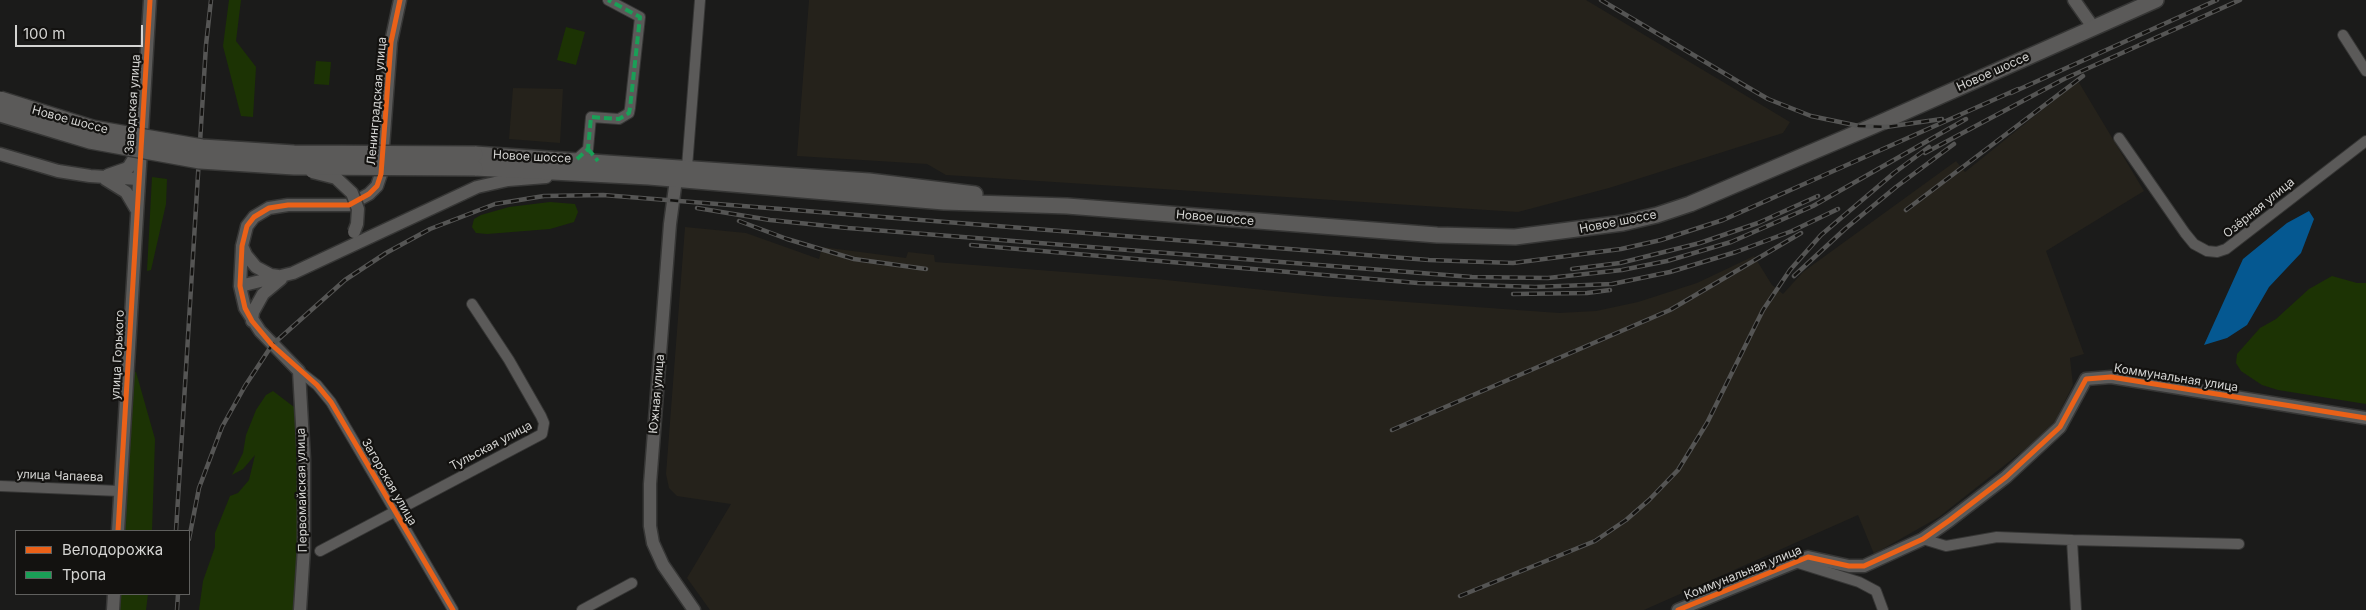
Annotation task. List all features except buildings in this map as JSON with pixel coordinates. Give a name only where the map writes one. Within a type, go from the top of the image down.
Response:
[{"type":"main road","name":"Новое шоссе","points":[[0,114],[52,131],[127,150],[200,161],[255,165],[577,159],[944,202],[1067,206],[1483,238],[1560,233],[1623,223],[1657,215],[1733,186],[2156,0]]},
{"type":"main road","name":"Новое шоссе","points":[[0,99],[93,128],[202,147],[475,161],[595,161]]},
{"type":"street","name":"Заводская улица","points":[[138,179],[150,0]]},
{"type":"street","name":"Ленинградская улица","points":[[242,246],[247,226],[254,216],[260,212],[269,208],[288,205],[349,205],[369,194],[376,186],[380,174],[391,42],[400,0]]},
{"type":"street","points":[[240,286],[284,276],[477,187],[595,161],[591,117],[619,119],[629,113],[640,17],[608,0]]},
{"type":"street","points":[[680,171],[700,0]]},
{"type":"street","points":[[2074,0],[2093,28]]},
{"type":"street","points":[[2343,35],[2366,71]]},
{"type":"street","name":"Озёрная улица","points":[[2119,138],[2194,244],[2207,251],[2217,252],[2226,249],[2366,141]]},
{"type":"street","points":[[101,177],[128,168],[140,147]]},
{"type":"street","points":[[0,154],[58,172],[138,179]]},
{"type":"street","points":[[255,165],[322,173],[342,182],[352,193],[358,209],[357,224],[354,232],[329,256]]},
{"type":"street","name":"Южная улица","points":[[680,171],[650,484],[650,526],[653,544],[663,565],[694,610]]},
{"type":"street","points":[[101,177],[126,192],[137,212]]},
{"type":"street","name":"улица Горького","points":[[118,530],[138,179]]},
{"type":"street","points":[[242,246],[251,262],[262,272],[284,276]]},
{"type":"street","points":[[242,246],[240,286],[245,308],[252,321],[272,345],[298,371]]},
{"type":"street","points":[[252,321],[253,312],[263,294],[284,276]]},
{"type":"street","name":"Тульская улица","points":[[320,551],[542,434],[544,423],[541,416],[509,360],[472,304]]},
{"type":"street","name":"Загорская улица","points":[[298,371],[317,385],[331,402],[453,610]]},
{"type":"street","name":"Первомайская улица","points":[[298,371],[304,469],[304,548],[300,610]]},
{"type":"street","name":"Коммунальная улица","points":[[1678,610],[1808,556],[1819,557],[1849,566],[1864,566],[1923,539],[2006,477],[2060,427],[2086,378],[2111,377],[2366,418]]},
{"type":"street","name":"улица Чапаева","points":[[0,486],[120,491]]},
{"type":"street","points":[[1923,539],[1946,546],[1996,537],[2239,544]]},
{"type":"street","points":[[2072,540],[2076,610]]},
{"type":"street","points":[[1796,562],[1858,582],[1876,591],[1883,610]]},
{"type":"street","points":[[582,610],[632,583]]},
{"type":"street","points":[[113,610],[114,595]]},
{"type":"shaded area","points":[[809,0],[1586,0],[1790,122],[1783,133],[1609,188],[1518,212],[946,175],[927,164],[797,156]]},
{"type":"shaded area","points":[[2078,81],[2144,191],[2046,251],[2084,354],[2070,358],[2073,385],[2055,421],[2034,442],[1939,517],[1874,554],[1858,515],[1644,610],[710,610],[687,578],[731,504],[677,496],[669,488],[666,474],[685,227],[746,233],[819,259],[822,247],[906,258],[908,252],[934,255],[935,262],[1156,279],[1324,296],[1559,313],[1596,311],[1638,302],[1697,283],[1754,256],[1772,285],[1783,294],[1803,272],[1956,161],[1965,172]]},
{"type":"shaded area","points":[[513,88],[563,89],[560,143],[509,139]]},
{"type":"green space","points":[[229,0],[241,0],[236,41],[256,67],[253,117],[241,116],[223,46]]},
{"type":"green space","points":[[566,27],[585,32],[576,65],[557,60]]},
{"type":"green space","points":[[316,61],[331,62],[329,85],[314,84]]},
{"type":"green space","points":[[152,177],[167,179],[166,204],[151,270],[147,271]]},
{"type":"green space","points":[[550,202],[575,204],[578,212],[574,222],[550,229],[487,234],[476,233],[472,227],[474,219],[481,215],[509,207]]},
{"type":"green space","points":[[2332,276],[2357,283],[2366,283],[2366,404],[2278,390],[2262,385],[2241,371],[2236,363],[2237,354],[2260,328],[2276,319],[2309,289]]},
{"type":"green space","points":[[131,371],[136,372],[155,439],[152,530],[121,530]]},
{"type":"green space","points":[[273,391],[294,407],[298,461],[300,555],[296,610],[199,610],[203,581],[215,547],[215,533],[230,496],[238,493],[249,480],[255,455],[243,469],[232,475],[243,453],[246,435],[256,410],[266,395]]},
{"type":"green space","points":[[118,595],[148,595],[146,610],[117,610]]},
{"type":"water","points":[[2309,211],[2314,219],[2301,253],[2269,287],[2247,325],[2227,338],[2204,345],[2243,259],[2287,223]]},
{"type":"railway","points":[[176,530],[206,45],[211,0]]},
{"type":"railway","points":[[1601,0],[1768,99],[1811,116],[1859,126],[1886,127],[1942,119]]},
{"type":"railway","points":[[2011,93],[2217,0]]},
{"type":"railway","points":[[1925,153],[2064,79],[2240,0]]},
{"type":"railway","points":[[1906,210],[2083,76]]},
{"type":"railway","points":[[190,534],[199,488],[222,427],[245,386],[272,345],[345,280],[386,253],[430,229],[495,204],[544,196],[603,195],[1429,260],[1513,263],[1621,249],[1661,240],[1723,220],[2018,89]]},
{"type":"railway","points":[[697,208],[770,220],[848,228],[1472,277],[1548,278],[1622,270],[1667,261],[1731,242],[1813,206],[1966,119]]},
{"type":"railway","points":[[1794,276],[1845,229],[1896,187],[1954,144]]},
{"type":"railway","points":[[1460,596],[1595,541],[1626,520],[1649,500],[1678,470],[1707,423],[1763,310],[1790,270],[1821,235],[1894,173],[1929,147]]},
{"type":"railway","points":[[1572,269],[1620,263],[1700,243],[1758,223],[1818,196]]},
{"type":"railway","points":[[971,245],[1418,283],[1535,287],[1612,284],[1670,272],[1736,252],[1792,231],[1838,209]]},
{"type":"railway","points":[[739,221],[787,239],[854,259],[926,269]]},
{"type":"railway","points":[[1392,430],[1670,310],[1801,233]]},
{"type":"railway","points":[[1513,294],[1587,293],[1610,290]]},
{"type":"railway","points":[[177,610],[178,595]]},
{"type":"marked path","points":[[577,159],[588,149],[591,117],[619,119],[629,113],[630,108],[640,17],[608,0]]},
{"type":"marked path","points":[[588,149],[598,161]]},
{"type":"cycle path","points":[[118,530],[150,0]]},
{"type":"cycle path","points":[[400,0],[391,42],[381,174],[377,186],[369,194],[349,205],[288,205],[269,208],[254,217],[247,226],[242,246],[240,286],[245,308],[252,321],[272,345],[317,385],[331,402],[453,610]]},
{"type":"cycle path","points":[[1678,610],[1808,557],[1849,566],[1864,566],[1923,539],[2006,477],[2060,427],[2086,379],[2111,377],[2366,418]]}]
